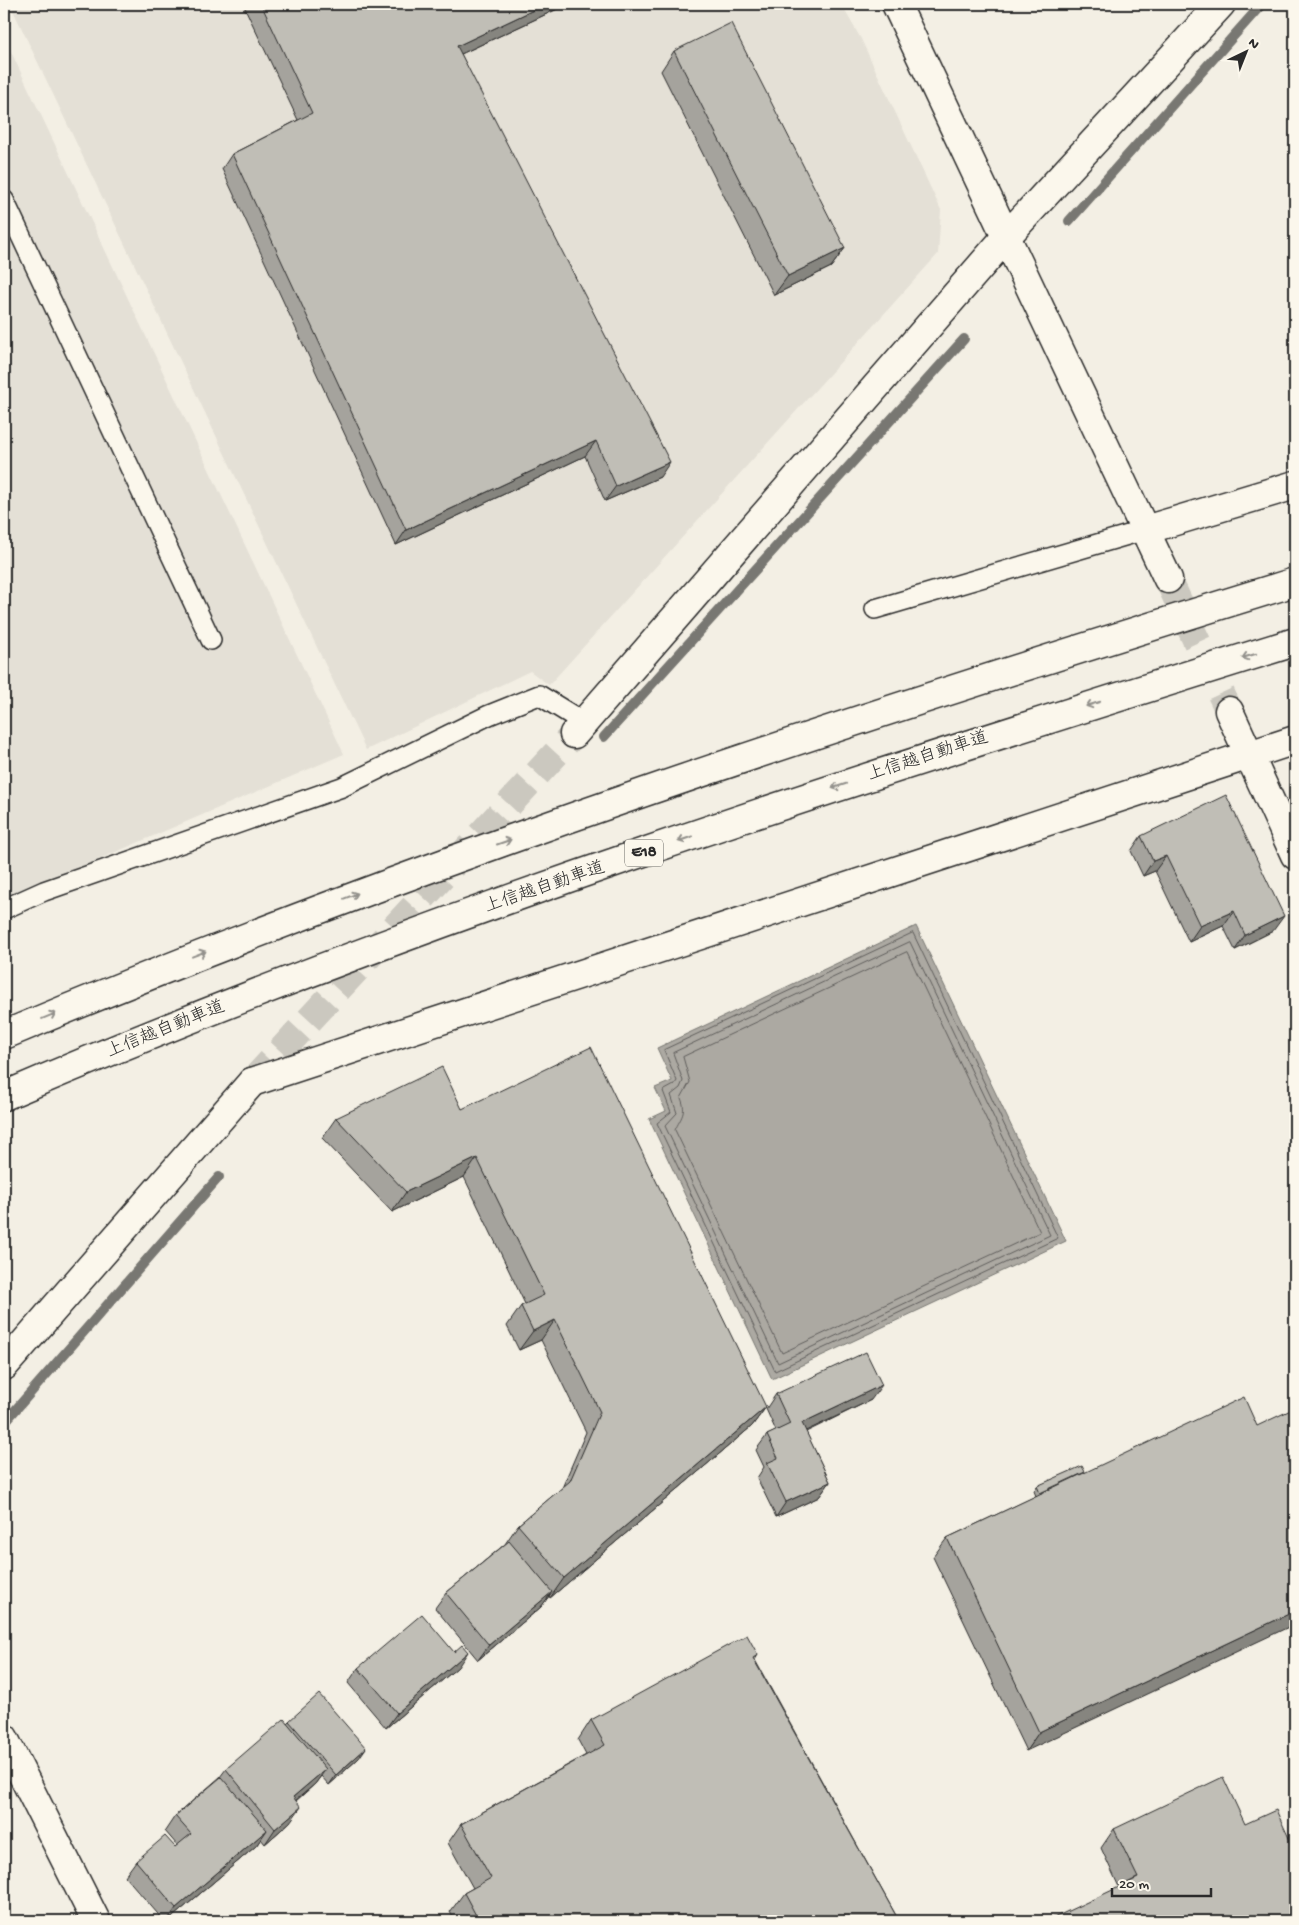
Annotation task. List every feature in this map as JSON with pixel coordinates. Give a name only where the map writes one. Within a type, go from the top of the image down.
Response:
[{"type":"main road","points":[[896,4],[1168,580]]},
{"type":"main road","points":[[578,728],[1006,237],[1221,4]]},
{"type":"main road","points":[[1145,530],[1295,485]]},
{"type":"main road","points":[[4,1035],[193,957],[439,864],[813,734],[1295,582]]},
{"type":"main road","name":"上信越自動車道","points":[[4,1096],[216,1009],[425,930],[841,785],[1295,642]]},
{"type":"main road","points":[[1229,711],[1295,855]]},
{"type":"main road","points":[[4,1366],[252,1082],[1295,740]]},
{"type":"main road","points":[[4,1738],[96,1921]]},
{"type":"lane","points":[[4,200],[211,640]]},
{"type":"lane","points":[[875,609],[1145,530]]},
{"type":"lane","points":[[4,909],[44,891],[342,787],[489,715],[539,695],[578,728]]},
{"type":"shaded area","points":[[10,4],[841,4],[861,39],[941,210],[938,254],[549,685],[530,671],[366,750]]},
{"type":"shaded area","points":[[4,37],[344,754],[4,900]]},
{"type":"water","points":[[916,926],[1066,1241],[772,1379],[649,1119],[666,1111],[655,1088],[672,1081],[657,1048]]},
{"type":"building","points":[[261,4],[546,4],[457,46],[670,462],[616,486],[596,441],[406,530],[232,154],[312,113]]},
{"type":"building","points":[[731,23],[845,248],[788,276],[674,51]]},
{"type":"building","points":[[1226,795],[1284,916],[1245,935],[1234,911],[1200,926],[1166,856],[1153,861],[1141,836]]},
{"type":"building","points":[[591,1047],[766,1407],[564,1578],[518,1525],[570,1481],[600,1412],[555,1320],[533,1331],[521,1306],[544,1295],[477,1158],[406,1192],[336,1118],[442,1067],[462,1109]]},
{"type":"building","points":[[866,1352],[882,1385],[802,1423],[830,1482],[786,1502],[767,1463],[778,1458],[767,1435],[790,1424],[776,1394]]},
{"type":"building","points":[[1244,1397],[1257,1426],[1295,1408],[1295,1611],[1039,1732],[947,1538]]},
{"type":"building","points":[[1082,1466],[1085,1472],[1040,1493],[1037,1486]]},
{"type":"building","points":[[509,1541],[552,1592],[489,1645],[446,1593]]},
{"type":"building","points":[[422,1614],[454,1652],[462,1645],[468,1652],[397,1713],[358,1668]]},
{"type":"building","points":[[747,1635],[758,1655],[753,1658],[899,1921],[479,1921],[464,1893],[491,1878],[461,1824],[605,1745],[591,1720]]},
{"type":"building","points":[[319,1694],[366,1748],[336,1775],[289,1721]]},
{"type":"building","points":[[284,1719],[326,1769],[293,1797],[301,1807],[275,1829],[226,1769]]},
{"type":"building","points":[[221,1777],[267,1830],[176,1908],[136,1861],[165,1836],[175,1847],[191,1834],[175,1816]]},
{"type":"building","points":[[1223,1777],[1245,1824],[1276,1810],[1295,1851],[1295,1921],[1047,1921],[1138,1878],[1114,1829]]},
{"type":"waterway","points":[[1069,221],[1262,4]]},
{"type":"waterway","points":[[604,737],[964,339]]},
{"type":"waterway","points":[[4,1423],[219,1177]]},
{"type":"tunnel","points":[[1168,579],[1229,711]]},
{"type":"tunnel","points":[[252,1082],[574,734]]}]
